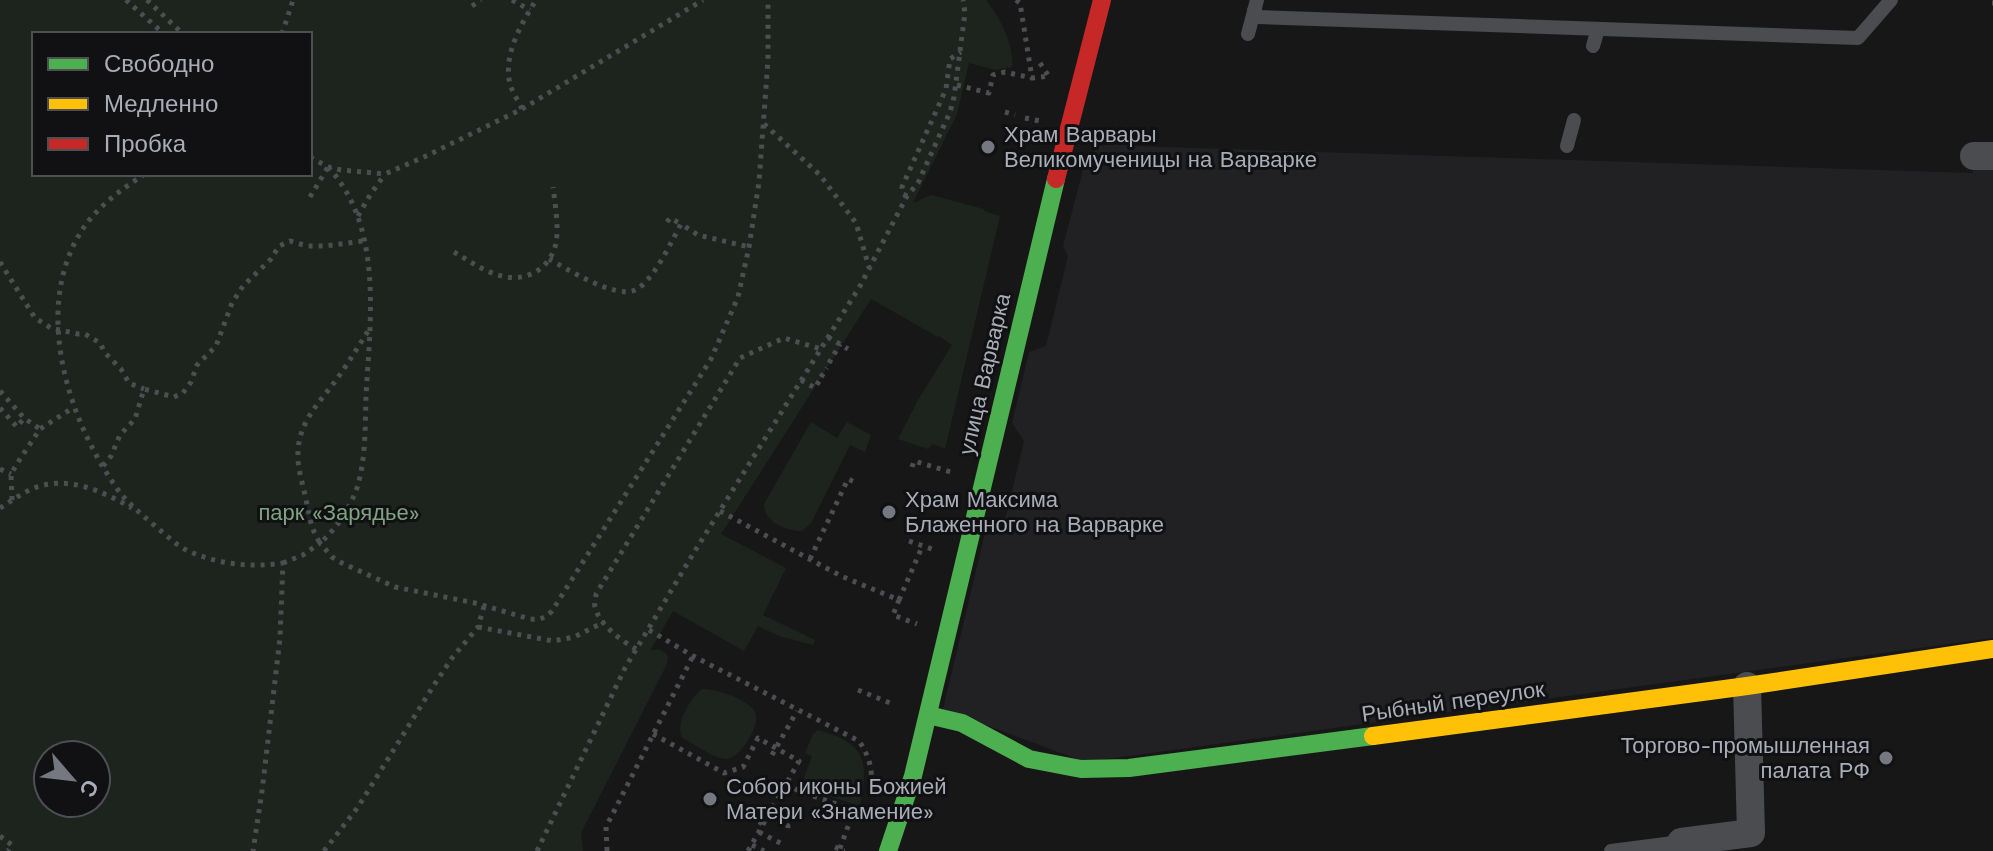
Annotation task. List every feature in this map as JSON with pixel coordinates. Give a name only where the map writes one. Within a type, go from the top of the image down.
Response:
[{"type":"street","name":"улица Варварка","points":[[888,851],[913,776],[1059,166],[1102,0]]},
{"type":"street","name":"Рыбный переулок","points":[[928,715],[962,723],[1029,759],[1130,777],[1993,649]]},
{"type":"street","points":[[1680,847],[1751,833],[1747,686]]},
{"type":"lane","points":[[1256,6],[1259,17],[1858,38],[1891,0]]},
{"type":"lane","points":[[1248,34],[1256,6]]},
{"type":"lane","points":[[1593,46],[1598,29]]},
{"type":"lane","points":[[1567,146],[1574,120]]},
{"type":"lane","points":[[1611,851],[1680,847]]},
{"type":"path","points":[[126,0],[162,32]]},
{"type":"path","points":[[147,0],[181,32]]},
{"type":"path","points":[[283,32],[293,0]]},
{"type":"path","points":[[472,6],[481,0]]},
{"type":"path","points":[[512,0],[530,10]]},
{"type":"path","points":[[522,109],[509,81],[510,57],[515,39],[536,0]]},
{"type":"path","points":[[312,157],[341,170],[385,174],[522,109],[703,0]]},
{"type":"path","points":[[370,328],[338,378],[317,402],[299,440],[297,455],[314,535],[332,557],[395,587],[539,620],[546,617],[711,359],[738,297],[757,201],[768,60],[768,0]]},
{"type":"path","points":[[537,851],[625,668],[870,269],[907,196],[918,183],[950,112],[957,85],[965,13],[963,0]]},
{"type":"path","points":[[1016,0],[1020,3],[1032,78]]},
{"type":"path","points":[[907,196],[903,194],[902,187],[946,89],[950,59],[961,52]]},
{"type":"path","points":[[1040,63],[1049,76]]},
{"type":"path","points":[[957,85],[989,93],[993,75],[1005,72],[1032,78],[1049,76],[1058,79]]},
{"type":"path","points":[[1005,112],[1015,115]]},
{"type":"path","points":[[763,124],[820,175],[856,223],[870,269]]},
{"type":"path","points":[[310,197],[328,166]]},
{"type":"path","points":[[142,176],[126,186],[89,220],[67,259],[62,279],[58,330],[74,407],[85,434],[116,488],[166,536],[186,550],[210,559],[266,566],[303,555],[333,531],[343,517],[361,471],[372,297],[368,256],[349,196],[328,166]]},
{"type":"path","points":[[357,217],[385,174]]},
{"type":"path","points":[[454,252],[488,273],[503,278],[525,276],[538,270],[549,259],[557,240],[553,187]]},
{"type":"path","points":[[667,222],[670,218],[698,235],[749,247]]},
{"type":"path","points":[[549,259],[604,286],[634,291],[657,266],[681,224]]},
{"type":"path","points":[[0,262],[35,318],[51,328],[85,334],[100,343],[129,383],[174,397],[183,393],[197,365],[216,346],[232,303],[243,286],[271,259],[279,246],[290,241],[307,246],[325,246],[363,241]]},
{"type":"path","points":[[828,337],[848,349]]},
{"type":"path","points":[[636,649],[614,634],[604,622],[595,608],[596,594],[740,358],[784,338],[821,349]]},
{"type":"path","points":[[801,380],[815,388],[840,344]]},
{"type":"path","points":[[103,466],[120,435],[135,419],[144,389]]},
{"type":"path","points":[[0,391],[24,418],[40,429]]},
{"type":"path","points":[[12,500],[11,474],[40,429],[74,407]]},
{"type":"path","points":[[0,408],[17,427],[24,418]]},
{"type":"path","points":[[912,467],[914,461],[947,471]]},
{"type":"path","points":[[0,469],[11,474]]},
{"type":"path","points":[[810,559],[848,479],[857,483]]},
{"type":"path","points":[[0,508],[35,488],[63,483],[87,487],[136,510]]},
{"type":"path","points":[[720,511],[841,576],[899,600]]},
{"type":"path","points":[[909,541],[940,552]]},
{"type":"path","points":[[922,547],[893,615],[922,625]]},
{"type":"path","points":[[253,851],[280,638],[283,563]]},
{"type":"path","points":[[324,851],[358,807],[446,667],[478,627],[484,606]]},
{"type":"path","points":[[478,627],[553,641],[574,637],[604,622]]},
{"type":"path","points":[[649,630],[797,711],[859,741],[867,752],[871,767],[870,793]]},
{"type":"path","points":[[607,851],[606,827],[693,656]]},
{"type":"path","points":[[858,690],[904,708]]},
{"type":"path","points":[[772,755],[797,711]]},
{"type":"path","points":[[653,734],[724,773],[743,767],[758,738],[799,761],[750,848],[764,851]]},
{"type":"path","points":[[786,784],[840,808],[854,810],[840,850]]},
{"type":"path","points":[[769,815],[788,826],[787,831]]},
{"type":"path","points":[[750,817],[763,824]]},
{"type":"path","points":[[759,832],[784,845]]},
{"type":"path","points":[[0,836],[10,848],[21,851]]},
{"type":"shaded area","points":[[1099,146],[1973,173],[1973,164],[1993,165],[1993,638],[1085,762],[943,709],[985,533],[1006,516],[1024,441],[1012,423],[1029,352],[1046,346],[1068,256],[1063,246],[1085,162]]},
{"type":"green space","name":"парк «Зарядье»","points":[[0,0],[986,0],[1005,31],[1011,49],[1012,67],[996,70],[969,63],[957,114],[913,203],[931,195],[1000,216],[945,449],[932,444],[928,449],[898,439],[952,345],[871,299],[721,534],[786,568],[763,615],[815,640],[813,645],[779,636],[758,626],[744,651],[673,611],[650,651],[664,652],[668,656],[667,664],[581,833],[583,851],[0,851]]},
{"type":"green space","points":[[811,422],[837,438],[847,422],[871,435],[865,452],[850,445],[811,523],[802,531],[796,531],[772,520],[764,504]]},
{"type":"green space","points":[[702,689],[741,700],[756,715],[752,734],[743,748],[727,759],[704,751],[682,738],[680,725],[685,712]]},
{"type":"green space","points":[[818,730],[846,741],[860,756],[864,777],[860,806],[804,788],[802,784],[812,756],[805,753]]},
{"type":"traffic: fast","points":[[888,851],[913,776],[1056,179]]},
{"type":"traffic: fast","points":[[928,715],[962,723],[1029,759],[1081,769],[1129,768],[1373,736]]},
{"type":"traffic: slow","points":[[1373,736],[1747,686],[1993,649]]},
{"type":"traffic: jam","points":[[1056,179],[1102,0]]},
{"type":"place","name":"Храм Варвары Великомученицы на Варварке","points":[[988,147]]},
{"type":"place","name":"Храм Максима Блаженного на Варварке","points":[[889,512]]},
{"type":"place","name":"Торгово-промышленная палата РФ","points":[[1886,758]]},
{"type":"place","name":"Собор иконы Божией Матери «Знамение»","points":[[710,799]]}]
